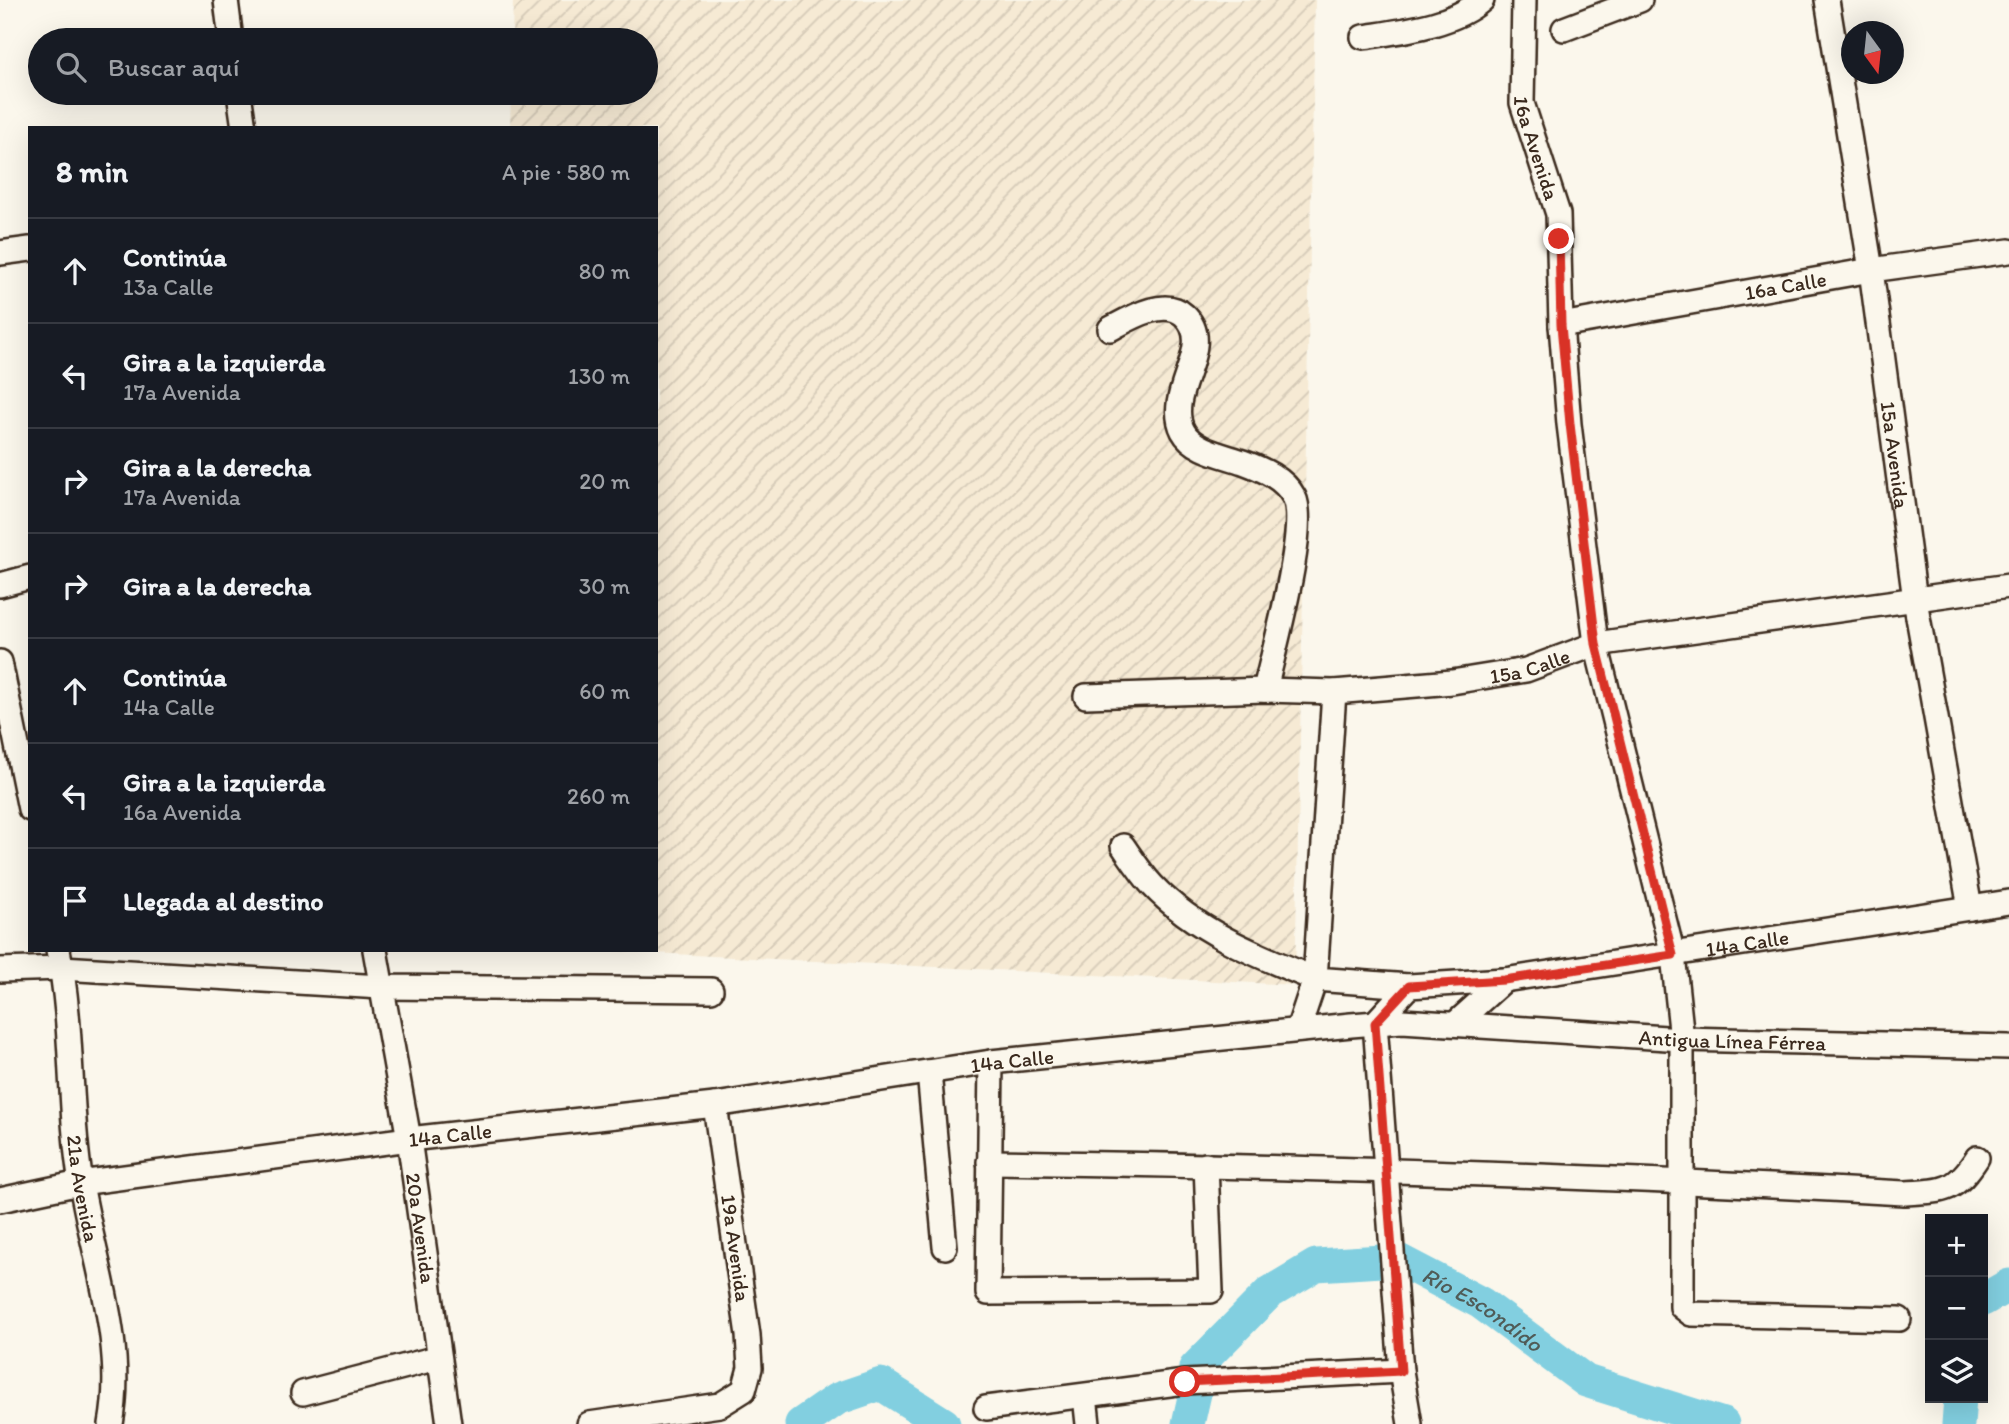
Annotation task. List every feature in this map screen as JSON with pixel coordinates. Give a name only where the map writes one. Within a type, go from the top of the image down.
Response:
[{"type":"street","points":[[226,0],[230,28]]},
{"type":"street","points":[[1363,37],[1431,23],[1475,6],[1482,0]]},
{"type":"street","name":"16a Avenida","points":[[1524,0],[1522,103],[1558,214],[1561,325],[1596,644],[1673,955],[1682,1039],[1682,1307],[1691,1314],[1899,1319]]},
{"type":"street","points":[[1564,29],[1640,0]]},
{"type":"street","name":"15a Avenida","points":[[1826,0],[1871,270],[1915,600],[1970,908]]},
{"type":"street","points":[[241,105],[244,126]]},
{"type":"street","points":[[0,253],[28,249]]},
{"type":"street","name":"16a Calle","points":[[1561,325],[1871,270],[2009,251]]},
{"type":"street","points":[[1110,329],[1142,313],[1162,308],[1180,311],[1191,321],[1196,334],[1195,351],[1178,401],[1182,430],[1191,441],[1203,448],[1273,475],[1288,486],[1296,499],[1299,528],[1265,690]]},
{"type":"street","points":[[0,585],[28,578]]},
{"type":"street","name":"15a Calle","points":[[1086,696],[1265,690],[1334,692],[1452,681],[1526,670],[1596,644],[2009,586]]},
{"type":"street","points":[[0,662],[28,798]]},
{"type":"street","points":[[1298,1030],[1315,979],[1334,692]]},
{"type":"street","name":"14a Calle","points":[[1123,846],[1153,886],[1210,931],[1257,956],[1315,979],[1409,986],[1504,980],[2009,902]]},
{"type":"street","name":"20a Avenida","points":[[375,952],[409,1139],[449,1424]]},
{"type":"street","points":[[0,970],[60,959],[381,987],[711,990]]},
{"type":"street","name":"21a Avenida","points":[[60,959],[80,1183],[102,1272],[117,1394],[111,1424]]},
{"type":"street","points":[[1455,1024],[1504,980]]},
{"type":"street","points":[[1409,986],[1375,1023],[1401,1371],[1410,1424]]},
{"type":"street","name":"14a Calle","points":[[0,1200],[80,1183],[409,1139],[715,1105],[990,1062],[1375,1023],[1455,1024]]},
{"type":"street","name":"Antigua Línea Férrea","points":[[1455,1024],[1682,1039],[2009,1047]]},
{"type":"street","points":[[990,1062],[988,1293],[1211,1291],[1206,1165]]},
{"type":"street","points":[[929,1072],[945,1247]]},
{"type":"street","name":"19a Avenida","points":[[589,1424],[720,1405],[744,1390],[751,1368],[748,1335],[715,1105]]},
{"type":"street","points":[[989,1162],[1206,1165],[1680,1180],[1905,1193],[1937,1192],[1962,1181],[1977,1157]]},
{"type":"street","points":[[303,1393],[438,1358]]},
{"type":"street","points":[[986,1408],[1194,1381],[1401,1371]]},
{"type":"street","points":[[1085,1396],[1088,1424]]},
{"type":"shaded area","points":[[513,0],[1315,0],[1295,985],[634,952],[658,952],[658,126],[510,126],[511,105],[658,105],[658,28],[512,28]]},
{"type":"waterway","name":"Río Escondido","points":[[1188,1424],[1195,1393],[1195,1368],[1269,1293],[1316,1265],[1399,1260],[1481,1303],[1586,1381],[1723,1424]]},
{"type":"waterway","name":"Río Escondido","points":[[1988,1297],[2009,1285]]},
{"type":"waterway","name":"Río Escondido","points":[[801,1424],[837,1399],[881,1384],[944,1424]]},
{"type":"waterway","name":"Río Escondido","points":[[1958,1424],[1960,1403]]},
{"type":"route","points":[[1185,1382],[1401,1371],[1375,1023],[1409,986],[1504,980],[1673,955],[1627,760],[1596,644],[1570,424],[1561,325],[1559,239]]}]
